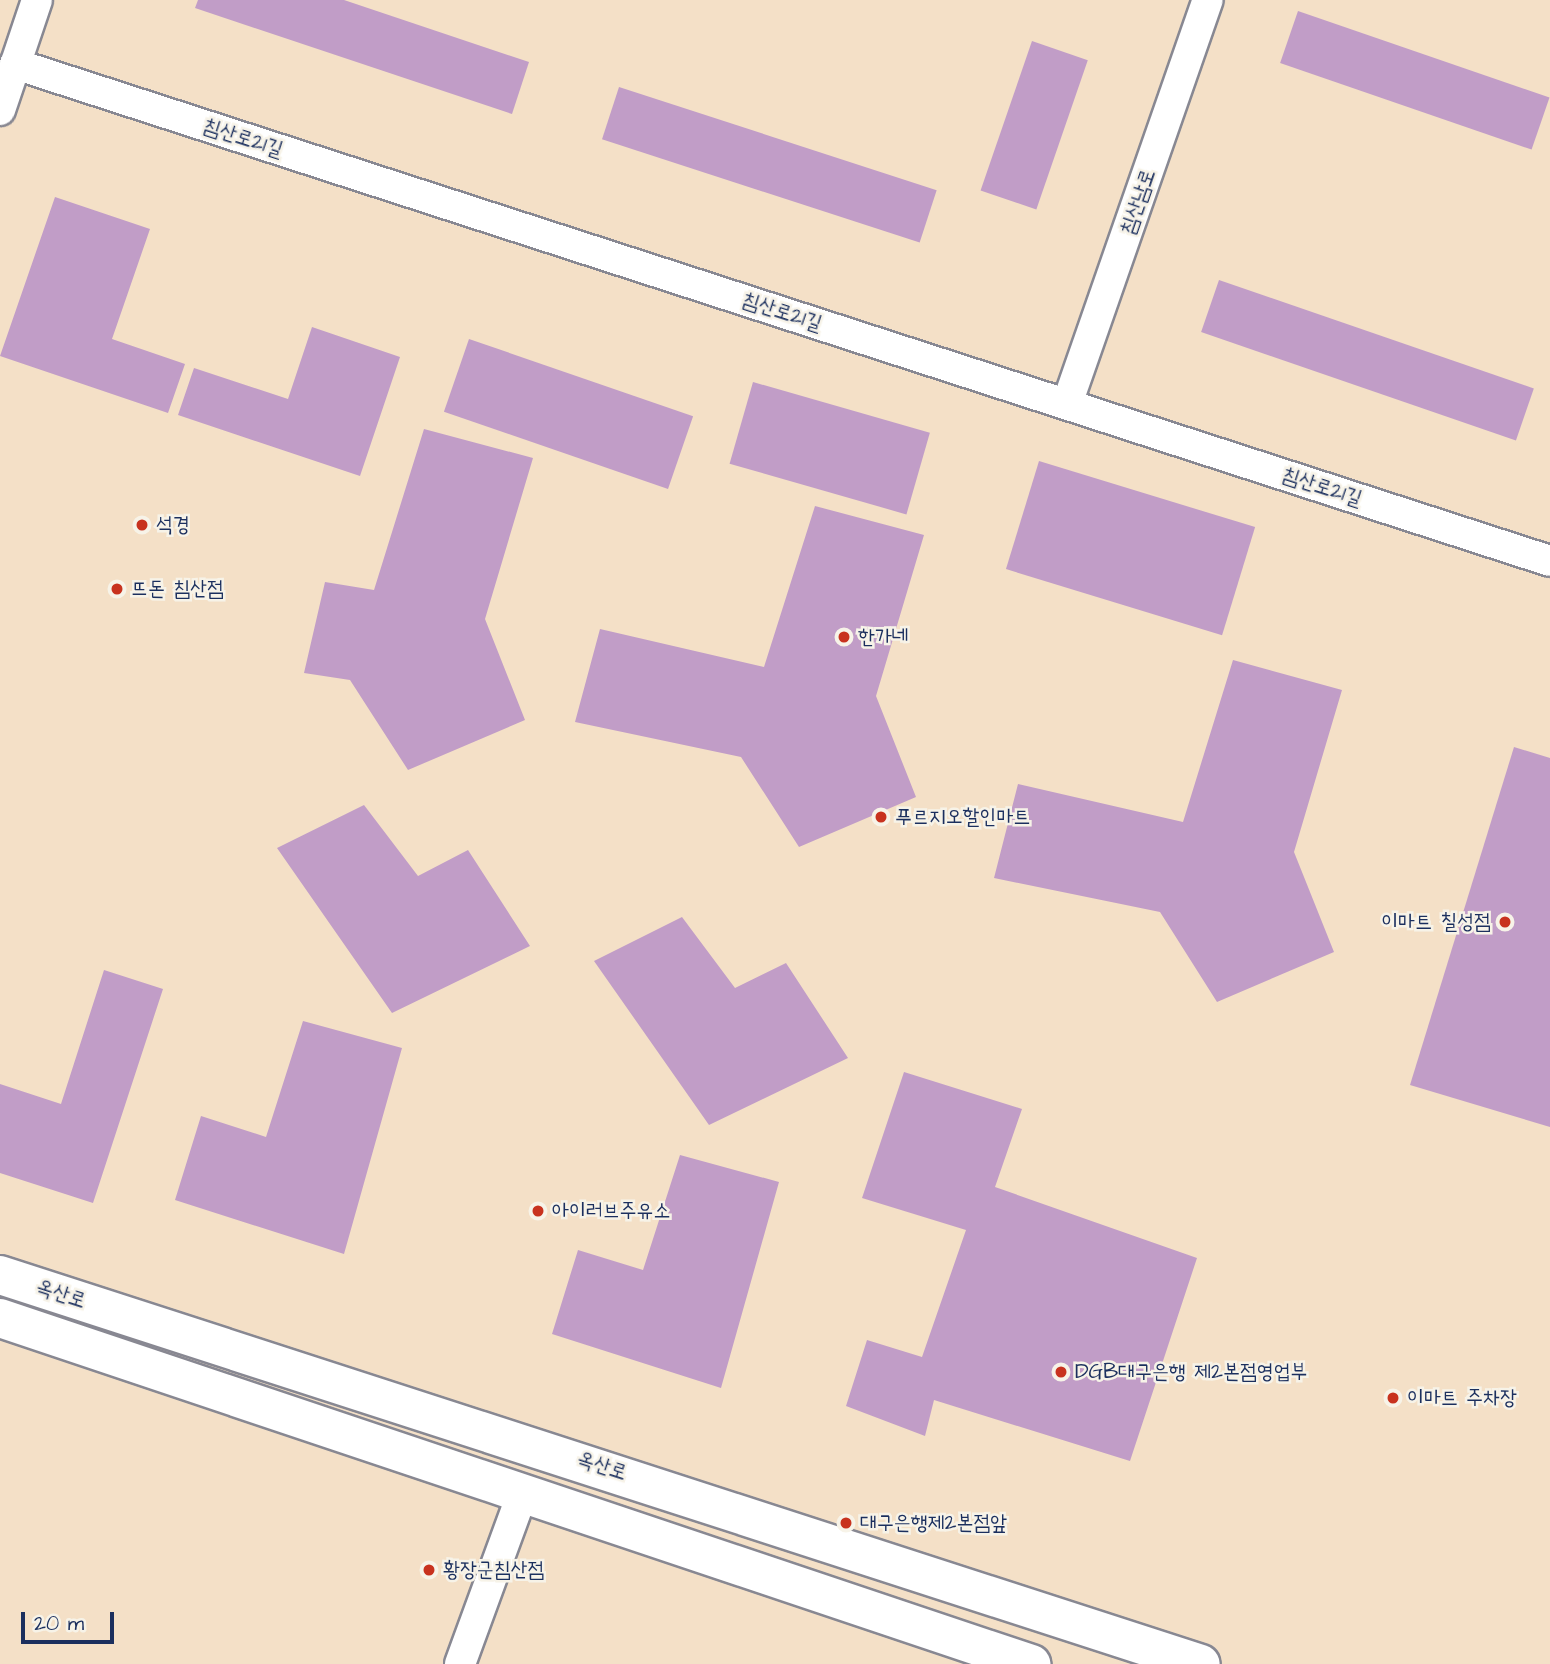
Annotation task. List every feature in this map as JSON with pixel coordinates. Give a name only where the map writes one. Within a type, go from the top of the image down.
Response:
[{"type":"main road","name":"옥산로","points":[[0,1275],[1201,1664]]},
{"type":"main road","name":"옥산로","points":[[0,1318],[1031,1664]]},
{"type":"street","points":[[0,110],[37,0]]},
{"type":"street","name":"침산남로","points":[[1067,404],[1208,0]]},
{"type":"street","name":"침산로21길","points":[[15,64],[1550,561]]},
{"type":"street","points":[[460,1664],[523,1492]]},
{"type":"building","points":[[198,0],[344,0],[529,62],[512,114],[195,8]]},
{"type":"building","points":[[1298,11],[1550,98],[1532,150],[1280,63]]},
{"type":"building","points":[[1032,41],[1088,60],[1036,210],[981,190]]},
{"type":"building","points":[[619,87],[937,190],[920,243],[602,139]]},
{"type":"building","points":[[55,197],[150,229],[112,339],[185,364],[168,413],[0,356]]},
{"type":"building","points":[[1219,280],[1534,388],[1516,440],[1201,332]]},
{"type":"building","points":[[312,327],[400,357],[360,476],[178,415],[194,368],[288,399]]},
{"type":"building","points":[[469,339],[693,416],[668,489],[444,412]]},
{"type":"building","points":[[753,382],[930,433],[906,514],[730,464]]},
{"type":"building","points":[[424,429],[533,458],[485,619],[525,720],[408,770],[350,680],[304,673],[325,582],[374,590]]},
{"type":"building","points":[[1039,461],[1255,527],[1222,635],[1006,569]]},
{"type":"building","points":[[815,506],[924,535],[876,696],[916,797],[799,847],[741,757],[575,722],[600,629],[764,667]]},
{"type":"building","points":[[1233,660],[1342,690],[1294,852],[1334,952],[1217,1002],[1160,912],[994,878],[1018,784],[1183,822]]},
{"type":"building","name":"이마트 칠성점","points":[[1514,747],[1550,758],[1550,1127],[1410,1085]]},
{"type":"building","points":[[364,805],[418,876],[468,850],[530,946],[392,1013],[277,848]]},
{"type":"building","points":[[682,917],[735,988],[786,963],[848,1058],[709,1125],[594,961]]},
{"type":"building","points":[[104,970],[163,989],[93,1203],[0,1173],[0,1084],[61,1104]]},
{"type":"building","points":[[303,1021],[402,1048],[344,1254],[175,1200],[201,1116],[266,1137]]},
{"type":"building","points":[[904,1072],[1022,1109],[995,1187],[1197,1258],[1130,1461],[934,1400],[925,1436],[846,1406],[867,1340],[922,1357],[966,1230],[862,1198]]},
{"type":"building","points":[[680,1155],[779,1182],[721,1388],[552,1334],[578,1250],[643,1270]]},
{"type":"place","name":"석경","points":[[142,525]]},
{"type":"place","name":"뜨돈 침산점","points":[[117,589]]},
{"type":"place","name":"한가네","points":[[844,637]]},
{"type":"place","name":"푸르지오할인마트","points":[[881,817]]},
{"type":"place","name":"이마트 칠성점","points":[[1505,922]]},
{"type":"place","name":"아이러브주유소","points":[[538,1211]]},
{"type":"place","name":"DGB대구은행 제2본점영업부","points":[[1061,1372]]},
{"type":"place","name":"이마트 주차장","points":[[1393,1398]]},
{"type":"place","name":"대구은행제2본점앞","points":[[846,1523]]},
{"type":"place","name":"황장군침산점","points":[[429,1570]]}]
